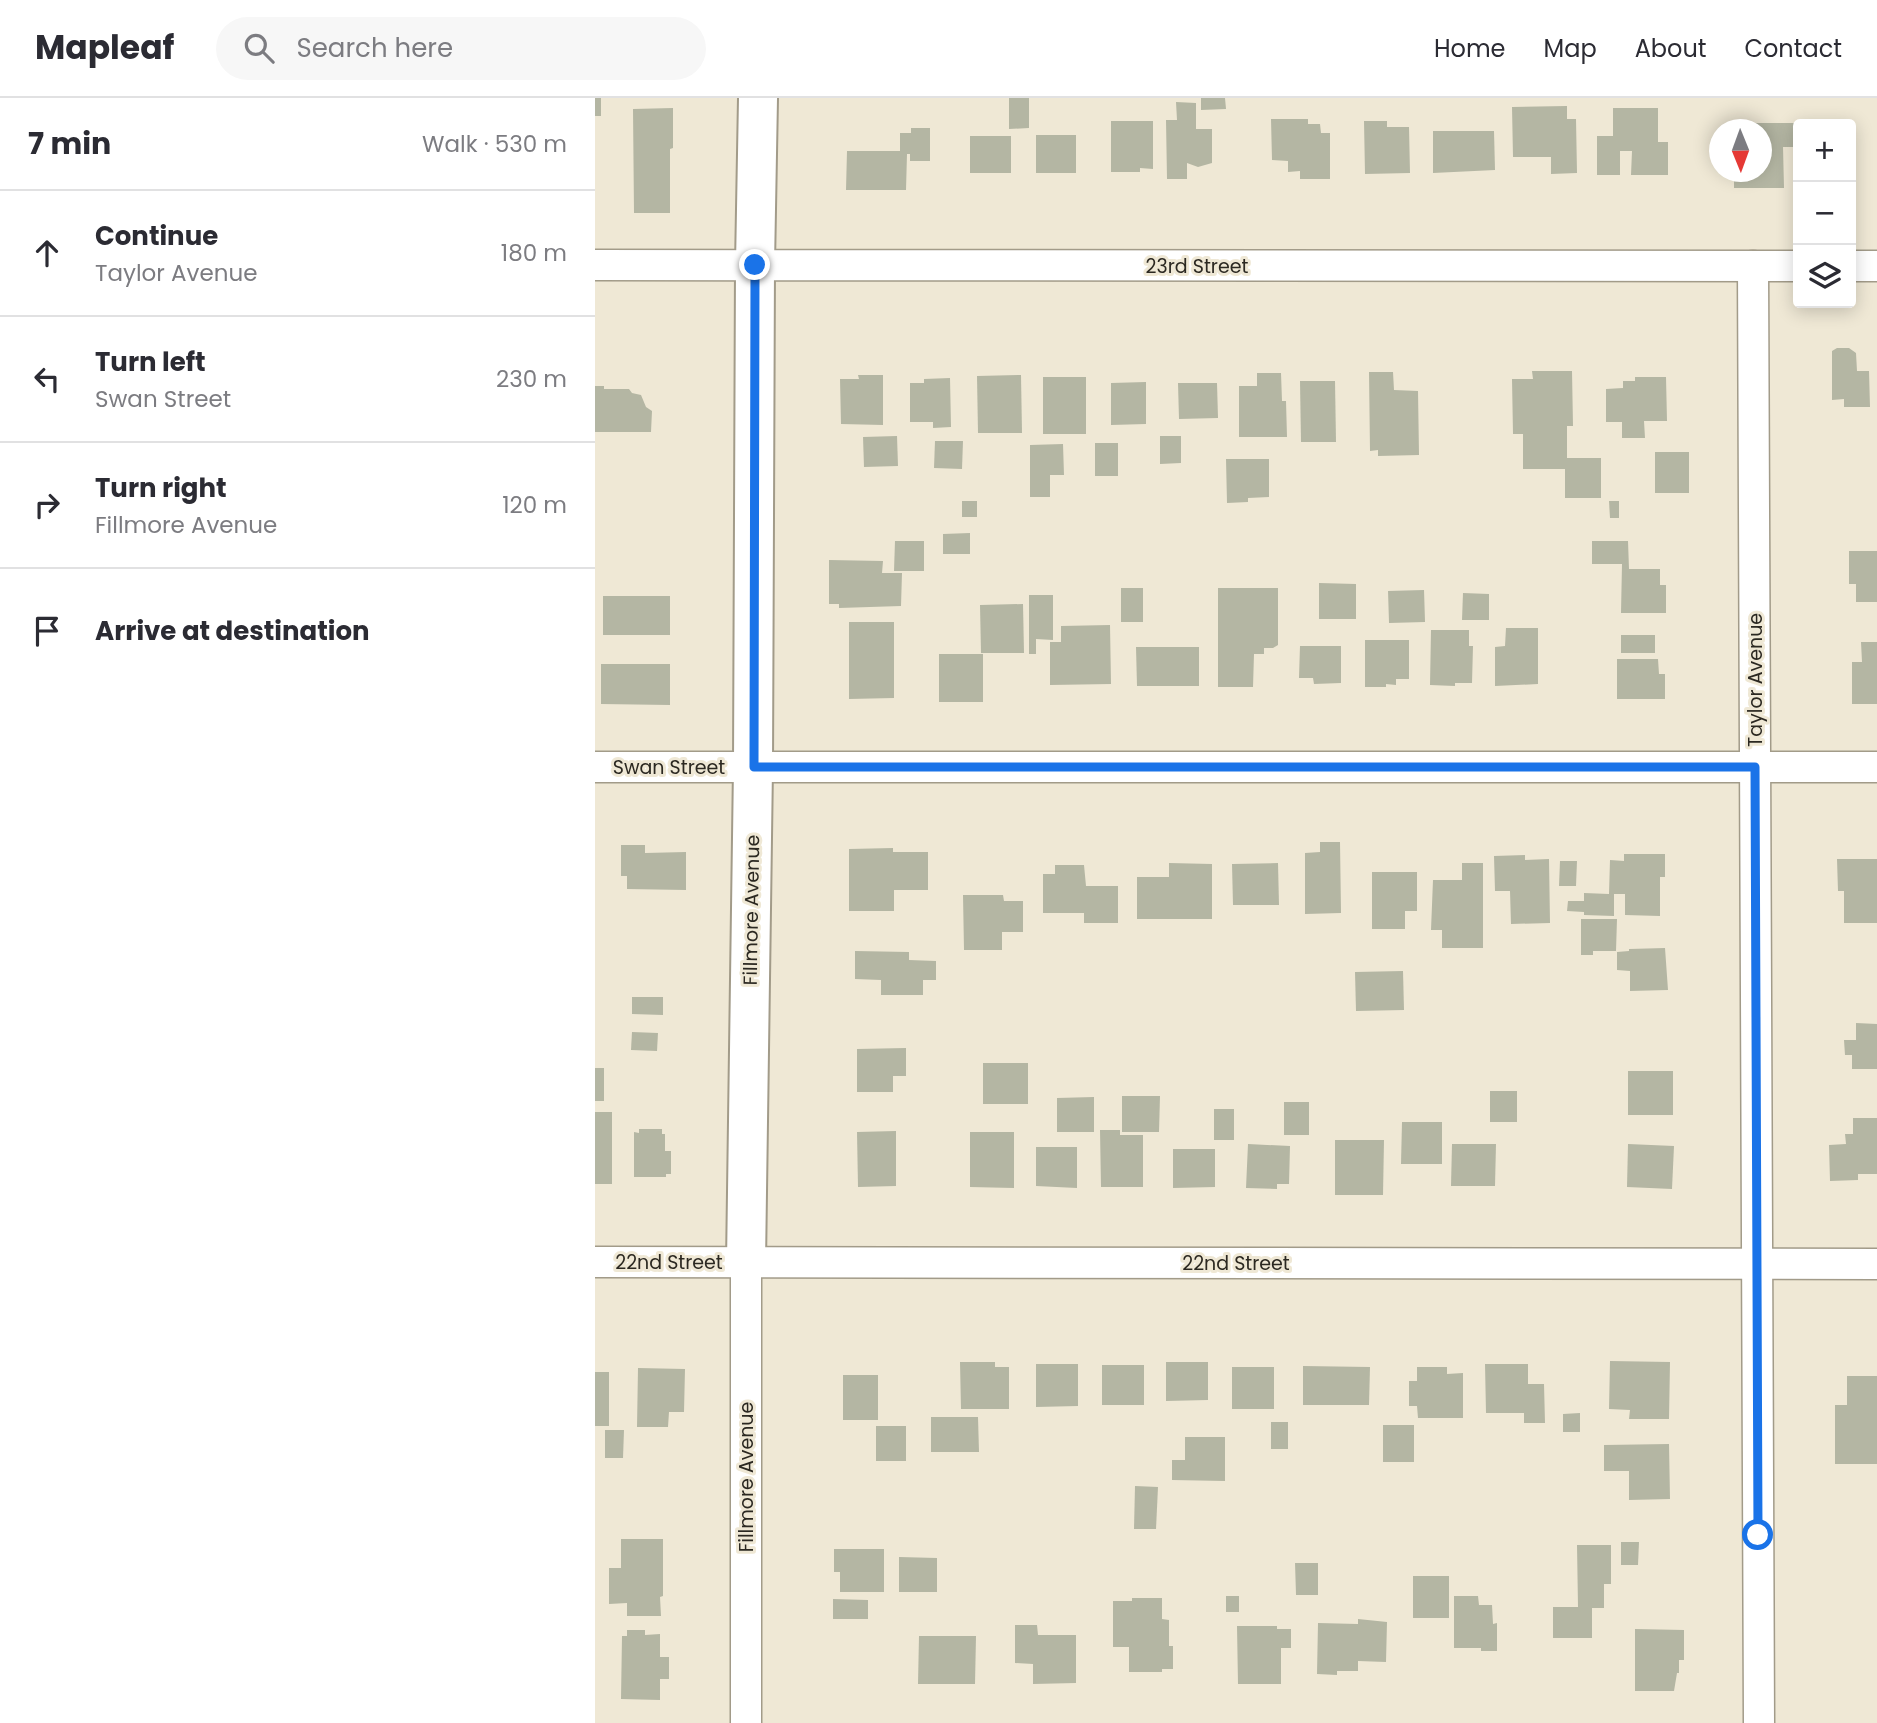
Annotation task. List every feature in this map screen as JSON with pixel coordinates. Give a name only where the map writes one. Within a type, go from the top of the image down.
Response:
[{"type":"street","name":"Fillmore Avenue","points":[[746,1723],[746,1263],[754,767],[758,98]]},
{"type":"street","name":"23rd Street","points":[[595,265],[1793,266]]},
{"type":"street","name":"Taylor Avenue","points":[[1753,266],[1759,1723]]},
{"type":"street","points":[[1856,266],[1877,266]]},
{"type":"street","name":"Swan Street","points":[[595,766],[1877,767]]},
{"type":"street","name":"22nd Street","points":[[595,1262],[1877,1264]]},
{"type":"building","points":[[595,98],[601,98],[601,116],[595,116]]},
{"type":"building","points":[[1009,98],[1029,98],[1029,128],[1009,129]]},
{"type":"building","points":[[1201,98],[1225,98],[1226,109],[1201,110]]},
{"type":"building","points":[[1176,102],[1196,103],[1196,129],[1212,129],[1212,163],[1198,167],[1187,163],[1187,179],[1167,179],[1166,120],[1177,120]]},
{"type":"building","points":[[1567,106],[1567,119],[1576,119],[1577,173],[1551,174],[1551,157],[1513,157],[1512,107]]},
{"type":"building","points":[[673,108],[670,213],[634,213],[633,109]]},
{"type":"building","points":[[1613,108],[1658,108],[1658,142],[1668,142],[1668,175],[1631,175],[1632,151],[1620,151],[1620,175],[1597,175],[1597,136],[1613,136]]},
{"type":"building","points":[[1271,119],[1308,119],[1308,124],[1320,124],[1321,133],[1330,133],[1330,179],[1300,179],[1300,171],[1288,172],[1288,161],[1272,160]]},
{"type":"building","points":[[1111,121],[1153,121],[1153,169],[1111,172]]},
{"type":"building","points":[[1364,121],[1387,121],[1387,127],[1409,127],[1410,173],[1365,174]]},
{"type":"building","points":[[1772,123],[1793,123],[1793,147],[1783,147],[1784,188],[1734,188],[1734,182],[1772,182]]},
{"type":"building","points":[[911,128],[930,128],[930,161],[910,161],[910,154],[907,154],[906,190],[846,190],[847,151],[900,151],[900,133],[911,133]]},
{"type":"building","points":[[1433,131],[1494,131],[1495,170],[1433,173]]},
{"type":"building","points":[[1036,135],[1076,135],[1076,173],[1036,173]]},
{"type":"building","points":[[970,136],[1011,136],[1011,173],[970,173]]},
{"type":"building","points":[[1849,348],[1856,353],[1857,371],[1869,371],[1870,407],[1844,407],[1844,399],[1832,400],[1832,351]]},
{"type":"building","points":[[1532,371],[1572,371],[1573,426],[1567,426],[1567,458],[1601,458],[1601,498],[1565,498],[1565,469],[1523,469],[1523,434],[1513,434],[1512,379],[1533,379]]},
{"type":"building","points":[[1369,372],[1393,372],[1394,390],[1418,391],[1419,455],[1378,456],[1378,450],[1370,451]]},
{"type":"building","points":[[1257,373],[1281,373],[1282,401],[1286,401],[1287,437],[1239,437],[1239,386],[1257,386]]},
{"type":"building","points":[[858,375],[883,375],[883,425],[841,424],[840,379],[859,379]]},
{"type":"building","points":[[1021,375],[1022,433],[978,433],[977,376]]},
{"type":"building","points":[[1043,377],[1086,377],[1086,434],[1043,434]]},
{"type":"building","points":[[1635,377],[1666,377],[1667,421],[1644,421],[1645,438],[1622,438],[1622,422],[1606,422],[1606,389],[1623,388],[1623,381],[1635,381]]},
{"type":"building","points":[[950,378],[951,427],[933,428],[933,422],[910,422],[910,383],[924,383],[924,379]]},
{"type":"building","points":[[1300,381],[1335,381],[1336,442],[1301,442]]},
{"type":"building","points":[[1146,382],[1146,424],[1111,425],[1111,383]]},
{"type":"building","points":[[1178,383],[1217,383],[1218,418],[1179,419]]},
{"type":"building","points":[[595,386],[604,386],[604,389],[629,389],[632,393],[641,395],[646,407],[652,411],[651,432],[595,432]]},
{"type":"building","points":[[897,436],[898,466],[864,467],[863,437]]},
{"type":"building","points":[[1160,436],[1181,436],[1181,463],[1160,464]]},
{"type":"building","points":[[935,441],[963,441],[962,469],[934,468]]},
{"type":"building","points":[[1095,443],[1118,443],[1118,476],[1095,476]]},
{"type":"building","points":[[1063,444],[1064,475],[1050,475],[1050,497],[1030,497],[1030,445]]},
{"type":"building","points":[[1655,452],[1689,452],[1689,493],[1655,493]]},
{"type":"building","points":[[1226,459],[1269,459],[1269,497],[1227,503]]},
{"type":"building","points":[[962,501],[977,501],[977,517],[962,517]]},
{"type":"building","points":[[1609,501],[1619,501],[1619,518],[1610,518]]},
{"type":"building","points":[[970,533],[970,554],[943,554],[943,534]]},
{"type":"building","points":[[895,541],[924,541],[924,571],[894,571]]},
{"type":"building","points":[[1592,541],[1628,541],[1629,569],[1660,569],[1660,585],[1666,585],[1666,613],[1621,613],[1622,564],[1592,564]]},
{"type":"building","points":[[1849,551],[1877,551],[1877,602],[1856,602],[1856,584],[1849,584]]},
{"type":"building","points":[[829,560],[883,561],[882,573],[902,573],[901,606],[839,608],[839,604],[829,604]]},
{"type":"building","points":[[1319,583],[1356,584],[1356,619],[1319,619]]},
{"type":"building","points":[[1121,588],[1143,588],[1143,622],[1121,622]]},
{"type":"building","points":[[1218,588],[1278,588],[1278,645],[1264,648],[1264,654],[1254,654],[1253,687],[1218,687]]},
{"type":"building","points":[[1424,590],[1425,622],[1389,623],[1388,591]]},
{"type":"building","points":[[1463,593],[1489,594],[1489,620],[1462,620]]},
{"type":"building","points":[[1029,595],[1053,595],[1053,640],[1036,639],[1036,654],[1029,654]]},
{"type":"building","points":[[603,596],[670,596],[670,635],[603,635]]},
{"type":"building","points":[[1023,604],[1024,653],[981,653],[980,605]]},
{"type":"building","points":[[849,622],[894,622],[894,698],[849,699]]},
{"type":"building","points":[[1110,625],[1111,684],[1050,685],[1050,642],[1061,642],[1061,626]]},
{"type":"building","points":[[1506,628],[1538,628],[1538,684],[1495,686],[1495,647],[1505,646]]},
{"type":"building","points":[[1431,630],[1469,630],[1469,646],[1473,646],[1472,683],[1455,683],[1455,686],[1430,685]]},
{"type":"building","points":[[1621,635],[1655,635],[1655,653],[1621,653]]},
{"type":"building","points":[[1365,640],[1409,640],[1409,679],[1396,679],[1396,685],[1386,684],[1386,687],[1365,687]]},
{"type":"building","points":[[1861,642],[1877,642],[1877,704],[1852,704],[1852,662],[1862,662]]},
{"type":"building","points":[[1300,646],[1341,646],[1341,683],[1314,684],[1313,678],[1299,678]]},
{"type":"building","points":[[1136,647],[1199,647],[1199,686],[1137,686]]},
{"type":"building","points":[[939,654],[983,654],[983,702],[939,702]]},
{"type":"building","points":[[1617,659],[1658,659],[1659,674],[1665,674],[1665,699],[1617,699]]},
{"type":"building","points":[[601,664],[670,664],[670,705],[601,704]]},
{"type":"building","points":[[1320,842],[1340,842],[1341,913],[1305,914],[1305,853],[1320,852]]},
{"type":"building","points":[[621,845],[645,845],[645,853],[686,852],[686,890],[627,889],[627,876],[621,876]]},
{"type":"building","points":[[893,848],[893,852],[928,852],[928,890],[894,890],[894,911],[849,911],[849,849]]},
{"type":"building","points":[[1624,854],[1665,854],[1665,877],[1660,877],[1660,916],[1625,915],[1625,894],[1614,894],[1614,916],[1584,915],[1584,912],[1567,911],[1568,901],[1584,901],[1584,893],[1609,894],[1610,860],[1624,861]]},
{"type":"building","points":[[1525,855],[1525,860],[1549,859],[1550,923],[1511,924],[1510,891],[1495,891],[1494,856]]},
{"type":"building","points":[[1837,859],[1877,859],[1877,923],[1844,923],[1844,891],[1838,891]]},
{"type":"building","points":[[1560,861],[1577,861],[1576,886],[1559,886]]},
{"type":"building","points":[[1169,863],[1212,864],[1212,919],[1137,919],[1137,877],[1169,877]]},
{"type":"building","points":[[1278,863],[1279,905],[1233,905],[1232,864]]},
{"type":"building","points":[[1462,863],[1483,863],[1483,948],[1442,948],[1442,930],[1431,930],[1433,880],[1462,880]]},
{"type":"building","points":[[1055,865],[1084,865],[1086,886],[1118,886],[1118,923],[1084,923],[1084,913],[1043,913],[1043,874],[1055,874]]},
{"type":"building","points":[[1372,872],[1417,872],[1417,911],[1405,911],[1405,929],[1372,929]]},
{"type":"building","points":[[963,895],[1003,895],[1004,901],[1023,901],[1023,932],[1002,932],[1002,950],[964,950]]},
{"type":"building","points":[[1581,919],[1617,919],[1616,951],[1593,951],[1593,955],[1581,955]]},
{"type":"building","points":[[1665,948],[1668,990],[1630,991],[1630,971],[1617,970],[1617,952]]},
{"type":"building","points":[[855,951],[909,952],[909,960],[936,961],[936,980],[923,980],[923,995],[881,995],[881,980],[855,979]]},
{"type":"building","points":[[1403,971],[1404,1010],[1356,1011],[1355,972]]},
{"type":"building","points":[[632,997],[663,997],[663,1015],[632,1014]]},
{"type":"building","points":[[1856,1023],[1877,1024],[1877,1069],[1852,1069],[1852,1055],[1845,1055],[1844,1040],[1856,1040]]},
{"type":"building","points":[[632,1032],[658,1033],[657,1051],[631,1050]]},
{"type":"building","points":[[906,1048],[906,1076],[893,1076],[893,1092],[857,1092],[857,1049]]},
{"type":"building","points":[[983,1063],[1028,1063],[1028,1104],[983,1104]]},
{"type":"building","points":[[595,1068],[604,1068],[604,1101],[595,1101]]},
{"type":"building","points":[[1628,1071],[1673,1071],[1673,1115],[1628,1115]]},
{"type":"building","points":[[1490,1091],[1517,1091],[1517,1122],[1490,1122]]},
{"type":"building","points":[[1122,1096],[1160,1096],[1159,1132],[1122,1132]]},
{"type":"building","points":[[1094,1097],[1094,1132],[1057,1132],[1057,1098]]},
{"type":"building","points":[[1284,1102],[1309,1102],[1309,1135],[1284,1135]]},
{"type":"building","points":[[1214,1109],[1234,1109],[1234,1140],[1214,1140]]},
{"type":"building","points":[[595,1112],[612,1112],[612,1184],[595,1184]]},
{"type":"building","points":[[1853,1118],[1877,1118],[1877,1174],[1858,1174],[1858,1180],[1830,1181],[1829,1145],[1846,1144],[1845,1134],[1853,1134]]},
{"type":"building","points":[[1402,1122],[1442,1122],[1442,1164],[1401,1164]]},
{"type":"building","points":[[639,1129],[662,1129],[662,1134],[665,1134],[665,1151],[671,1151],[671,1174],[666,1174],[666,1177],[634,1177],[634,1132],[639,1133]]},
{"type":"building","points":[[1100,1130],[1120,1130],[1120,1135],[1143,1135],[1143,1187],[1101,1187]]},
{"type":"building","points":[[896,1131],[896,1186],[858,1187],[857,1132]]},
{"type":"building","points":[[970,1132],[1014,1132],[1014,1188],[970,1187]]},
{"type":"building","points":[[1335,1140],[1384,1140],[1383,1195],[1335,1195]]},
{"type":"building","points":[[1248,1144],[1290,1146],[1289,1184],[1277,1184],[1277,1189],[1246,1188]]},
{"type":"building","points":[[1452,1144],[1496,1144],[1495,1186],[1451,1186]]},
{"type":"building","points":[[1628,1144],[1674,1146],[1672,1189],[1627,1187]]},
{"type":"building","points":[[1036,1147],[1077,1147],[1077,1188],[1036,1186]]},
{"type":"building","points":[[1173,1149],[1215,1149],[1215,1187],[1173,1188]]},
{"type":"building","points":[[1610,1361],[1670,1362],[1669,1419],[1629,1419],[1630,1410],[1609,1409]]},
{"type":"building","points":[[960,1362],[995,1362],[995,1367],[1009,1367],[1009,1409],[961,1409]]},
{"type":"building","points":[[1166,1362],[1208,1362],[1208,1400],[1166,1401]]},
{"type":"building","points":[[1036,1364],[1078,1364],[1078,1406],[1036,1407]]},
{"type":"building","points":[[1485,1364],[1528,1364],[1528,1384],[1544,1384],[1545,1423],[1524,1423],[1524,1413],[1486,1413]]},
{"type":"building","points":[[1102,1365],[1144,1365],[1144,1405],[1102,1405]]},
{"type":"building","points":[[1303,1366],[1370,1367],[1369,1405],[1303,1405]]},
{"type":"building","points":[[1232,1367],[1274,1367],[1274,1409],[1232,1409]]},
{"type":"building","points":[[1417,1367],[1447,1367],[1447,1374],[1463,1373],[1463,1418],[1418,1418],[1417,1406],[1409,1406],[1409,1381],[1417,1381]]},
{"type":"building","points":[[638,1368],[685,1369],[684,1412],[669,1412],[668,1427],[637,1427]]},
{"type":"building","points":[[595,1372],[609,1372],[609,1426],[595,1426]]},
{"type":"building","points":[[843,1375],[878,1375],[878,1420],[843,1420]]},
{"type":"building","points":[[1847,1376],[1877,1376],[1877,1464],[1835,1464],[1835,1405],[1847,1405]]},
{"type":"building","points":[[1580,1413],[1580,1432],[1563,1432],[1563,1414]]},
{"type":"building","points":[[931,1417],[978,1417],[979,1452],[931,1452]]},
{"type":"building","points":[[1271,1422],[1288,1422],[1288,1449],[1271,1449]]},
{"type":"building","points":[[1383,1425],[1414,1425],[1414,1462],[1383,1462]]},
{"type":"building","points":[[876,1426],[906,1426],[906,1461],[876,1461]]},
{"type":"building","points":[[605,1430],[624,1430],[623,1458],[605,1458]]},
{"type":"building","points":[[1185,1437],[1225,1437],[1225,1481],[1172,1480],[1172,1460],[1185,1460]]},
{"type":"building","points":[[1669,1444],[1670,1499],[1629,1500],[1629,1471],[1604,1471],[1604,1445]]},
{"type":"building","points":[[1135,1486],[1158,1487],[1156,1529],[1134,1529]]},
{"type":"building","points":[[621,1539],[663,1539],[661,1616],[627,1616],[627,1603],[609,1604],[609,1568],[621,1568]]},
{"type":"building","points":[[1621,1542],[1639,1542],[1638,1565],[1621,1565]]},
{"type":"building","points":[[1577,1545],[1611,1545],[1611,1584],[1604,1584],[1604,1608],[1592,1608],[1592,1638],[1553,1638],[1553,1607],[1578,1607]]},
{"type":"building","points":[[834,1549],[884,1549],[884,1592],[840,1592],[840,1572],[834,1572]]},
{"type":"building","points":[[899,1557],[937,1558],[937,1592],[899,1592]]},
{"type":"building","points":[[1295,1563],[1318,1563],[1318,1595],[1296,1595]]},
{"type":"building","points":[[1413,1576],[1449,1576],[1449,1618],[1413,1618]]},
{"type":"building","points":[[1226,1596],[1239,1596],[1239,1612],[1226,1612]]},
{"type":"building","points":[[1454,1596],[1478,1596],[1479,1605],[1492,1605],[1493,1624],[1497,1623],[1497,1651],[1454,1648]]},
{"type":"building","points":[[1132,1598],[1162,1598],[1162,1619],[1169,1620],[1169,1646],[1173,1646],[1173,1669],[1162,1669],[1162,1672],[1129,1672],[1129,1647],[1113,1647],[1113,1601],[1132,1601]]},
{"type":"building","points":[[833,1599],[868,1600],[868,1619],[833,1619]]},
{"type":"building","points":[[1358,1619],[1387,1622],[1386,1662],[1358,1661],[1358,1671],[1337,1671],[1337,1675],[1317,1674],[1318,1623],[1358,1624]]},
{"type":"building","points":[[1015,1625],[1037,1625],[1038,1635],[1076,1635],[1076,1683],[1033,1684],[1033,1664],[1015,1663]]},
{"type":"building","points":[[1237,1626],[1277,1626],[1277,1629],[1291,1629],[1291,1648],[1281,1648],[1281,1684],[1238,1684]]},
{"type":"building","points":[[1635,1629],[1684,1630],[1684,1660],[1679,1660],[1674,1691],[1635,1691]]},
{"type":"building","points":[[627,1630],[645,1630],[645,1635],[660,1634],[660,1657],[669,1657],[669,1679],[660,1679],[660,1700],[621,1699],[622,1636],[627,1636]]},
{"type":"building","points":[[919,1636],[976,1636],[975,1684],[918,1684]]},
{"type":"route","points":[[755,265],[754,767],[1755,767],[1758,1535]]}]
